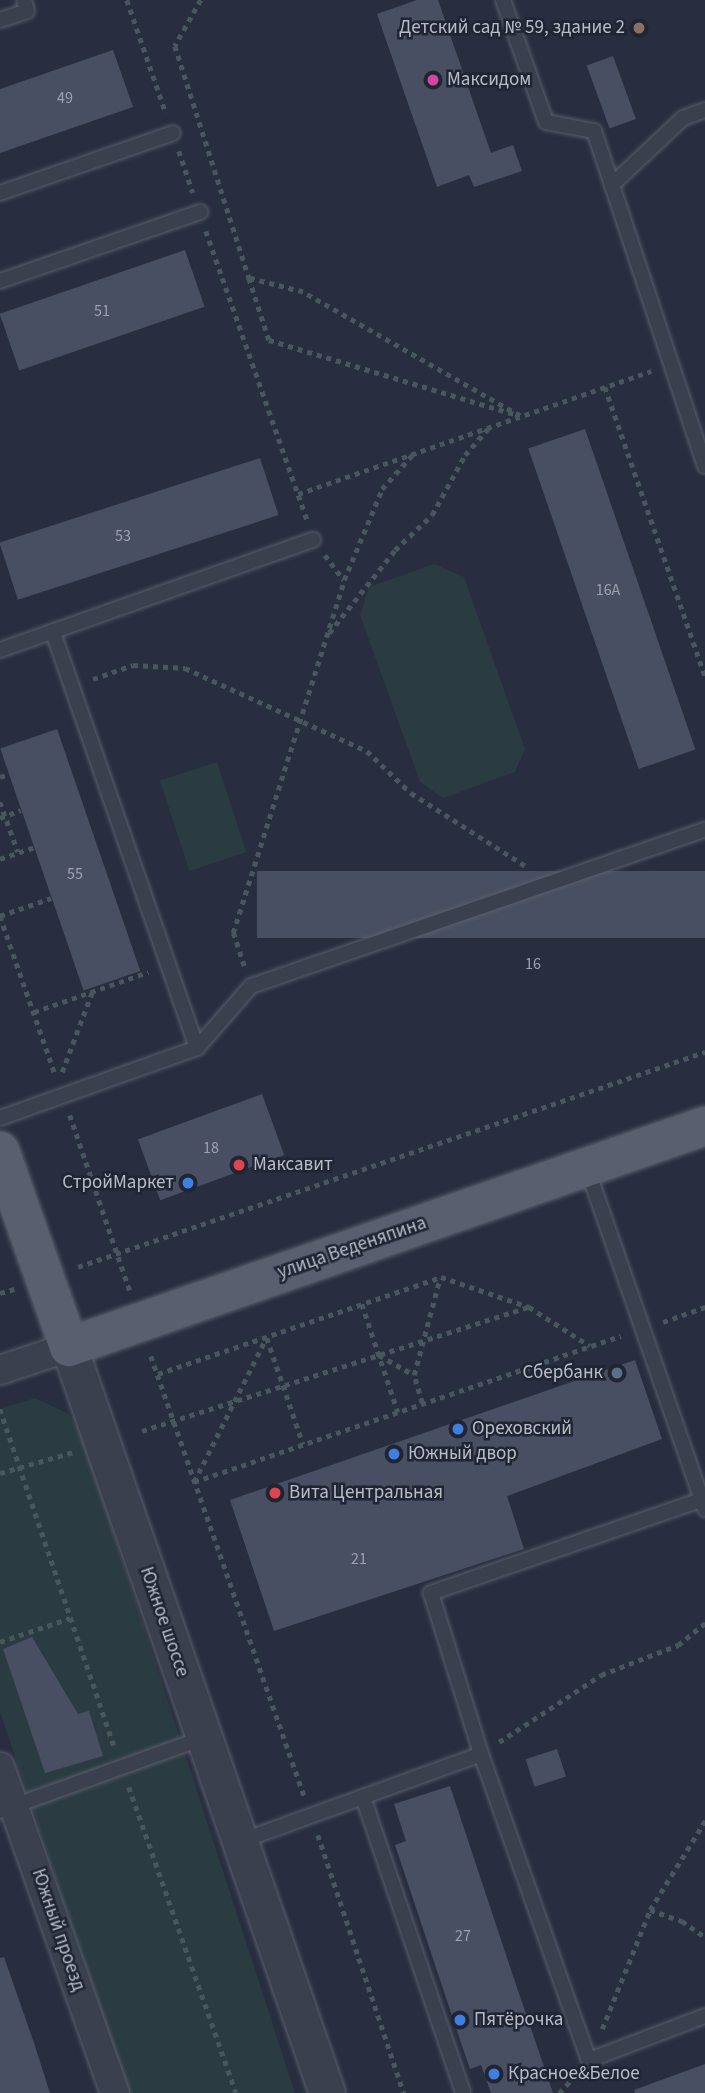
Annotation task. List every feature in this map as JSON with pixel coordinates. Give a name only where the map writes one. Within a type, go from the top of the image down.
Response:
[{"type":"main road","name":"улица Веденяпина","points":[[69,1347],[705,1126]]},
{"type":"main road","name":"Южное шоссе","points":[[0,1151],[69,1347]]},
{"type":"street","name":"улица Веденяпина","points":[[0,1370],[69,1347]]},
{"type":"street","name":"Южное шоссе","points":[[69,1347],[327,2093]]},
{"type":"street","name":"Южный проезд","points":[[0,1768],[7,1808],[116,2093]]},
{"type":"lane","points":[[0,20],[27,11],[24,0]]},
{"type":"lane","points":[[503,0],[545,122],[594,131],[705,466]]},
{"type":"lane","points":[[612,185],[682,118],[705,110]]},
{"type":"lane","points":[[0,193],[173,133]]},
{"type":"lane","points":[[0,281],[200,212]]},
{"type":"lane","points":[[0,650],[313,540]]},
{"type":"lane","points":[[53,631],[197,1048]]},
{"type":"lane","points":[[0,1118],[197,1048],[251,986],[705,830]]},
{"type":"lane","points":[[587,1167],[703,1505],[431,1593],[481,1754],[589,2060],[705,2016]]},
{"type":"lane","points":[[7,1808],[204,1737]]},
{"type":"lane","points":[[241,1841],[481,1754]]},
{"type":"lane","points":[[363,1797],[463,2093]]},
{"type":"path","points":[[127,0],[313,540]]},
{"type":"path","points":[[201,0],[175,46],[269,340],[520,416]]},
{"type":"path","points":[[249,278],[303,292],[520,416]]},
{"type":"path","points":[[298,494],[671,363]]},
{"type":"path","points":[[605,387],[705,676]]},
{"type":"path","points":[[326,636],[395,550],[432,515],[465,455],[490,426]]},
{"type":"path","points":[[251,986],[233,933],[326,636],[382,489],[414,453]]},
{"type":"path","points":[[73,687],[133,666],[185,668],[367,751],[411,793],[552,883]]},
{"type":"path","points":[[0,777],[9,774]]},
{"type":"path","points":[[0,802],[3,817],[18,852]]},
{"type":"path","points":[[3,817],[21,810]]},
{"type":"path","points":[[0,859],[34,847]]},
{"type":"path","points":[[0,916],[51,898]]},
{"type":"path","points":[[34,1012],[169,965]]},
{"type":"path","points":[[58,1083],[92,992]]},
{"type":"path","points":[[78,1267],[705,1052]]},
{"type":"path","points":[[158,1374],[441,1277],[529,1307],[590,1346]]},
{"type":"path","points":[[422,1403],[414,1375],[441,1277]]},
{"type":"path","points":[[0,1293],[15,1288]]},
{"type":"path","points":[[362,1304],[398,1412]]},
{"type":"path","points":[[142,1431],[529,1307]]},
{"type":"path","points":[[194,1482],[705,1307]]},
{"type":"path","points":[[266,1337],[303,1444]]},
{"type":"path","points":[[194,1482],[266,1337]]},
{"type":"path","points":[[151,1355],[312,1815],[404,2093]]},
{"type":"path","points":[[379,1355],[414,1375]]},
{"type":"path","points":[[0,1409],[22,1466],[70,1618],[236,2093]]},
{"type":"path","points":[[0,1473],[85,1448]]},
{"type":"path","points":[[0,1642],[70,1618]]},
{"type":"path","points":[[481,1754],[601,1675],[678,1645],[705,1623]]},
{"type":"path","points":[[559,2093],[589,2060],[650,1910],[705,1821]]},
{"type":"path","points":[[650,1910],[682,1922],[705,1937]]},
{"type":"shaded area","points":[[434,564],[464,577],[525,749],[515,772],[443,798],[420,782],[360,615],[369,587]]},
{"type":"shaded area","points":[[217,762],[246,852],[189,871],[160,781]]},
{"type":"shaded area","points":[[35,1398],[69,1414],[81,1433],[295,2093],[129,2093],[0,1712],[0,1409]]},
{"type":"building","name":"Максидом","points":[[417,0],[438,0],[491,153],[513,145],[522,171],[474,187],[469,175],[437,187],[377,14]]},
{"type":"building","points":[[113,50],[133,107],[0,153],[0,89]]},
{"type":"building","points":[[613,56],[636,119],[610,129],[587,66]]},
{"type":"building","points":[[185,250],[205,307],[19,371],[0,314]]},
{"type":"building","points":[[585,429],[695,750],[639,769],[528,449]]},
{"type":"building","points":[[260,458],[279,515],[18,600],[0,542]]},
{"type":"building","points":[[57,729],[140,971],[84,991],[0,749]]},
{"type":"building","points":[[257,871],[705,871],[705,938],[257,938]]},
{"type":"building","points":[[262,1094],[284,1155],[160,1200],[138,1139]]},
{"type":"building","points":[[635,1360],[662,1439],[507,1496],[524,1549],[274,1631],[230,1500]]},
{"type":"building","points":[[32,1637],[78,1714],[89,1711],[103,1756],[45,1773],[3,1649]]},
{"type":"building","points":[[557,1749],[566,1777],[535,1787],[526,1759]]},
{"type":"building","points":[[450,1786],[553,2093],[491,2093],[481,2065],[470,2069],[461,2043],[395,1845],[406,1841],[394,1804]]},
{"type":"building","points":[[4,1957],[50,2093],[0,2093],[0,1958]]},
{"type":"building","points":[[705,2064],[705,2093],[635,2093],[634,2090]]},
{"type":"place","name":"Детский сад № 59, здание 2","points":[[639,28]]},
{"type":"place","name":"Максидом","points":[[433,80]]},
{"type":"place","name":"Максавит","points":[[239,1165]]},
{"type":"place","name":"СтройМаркет","points":[[188,1183]]},
{"type":"place","name":"Сбербанк","points":[[617,1373]]},
{"type":"place","name":"Ореховский","points":[[458,1429]]},
{"type":"place","name":"Южный двор","points":[[394,1454]]},
{"type":"place","name":"Вита Центральная","points":[[275,1493]]},
{"type":"place","name":"Пятёрочка","points":[[460,2020]]},
{"type":"place","name":"Красное&Белое","points":[[494,2074]]}]
